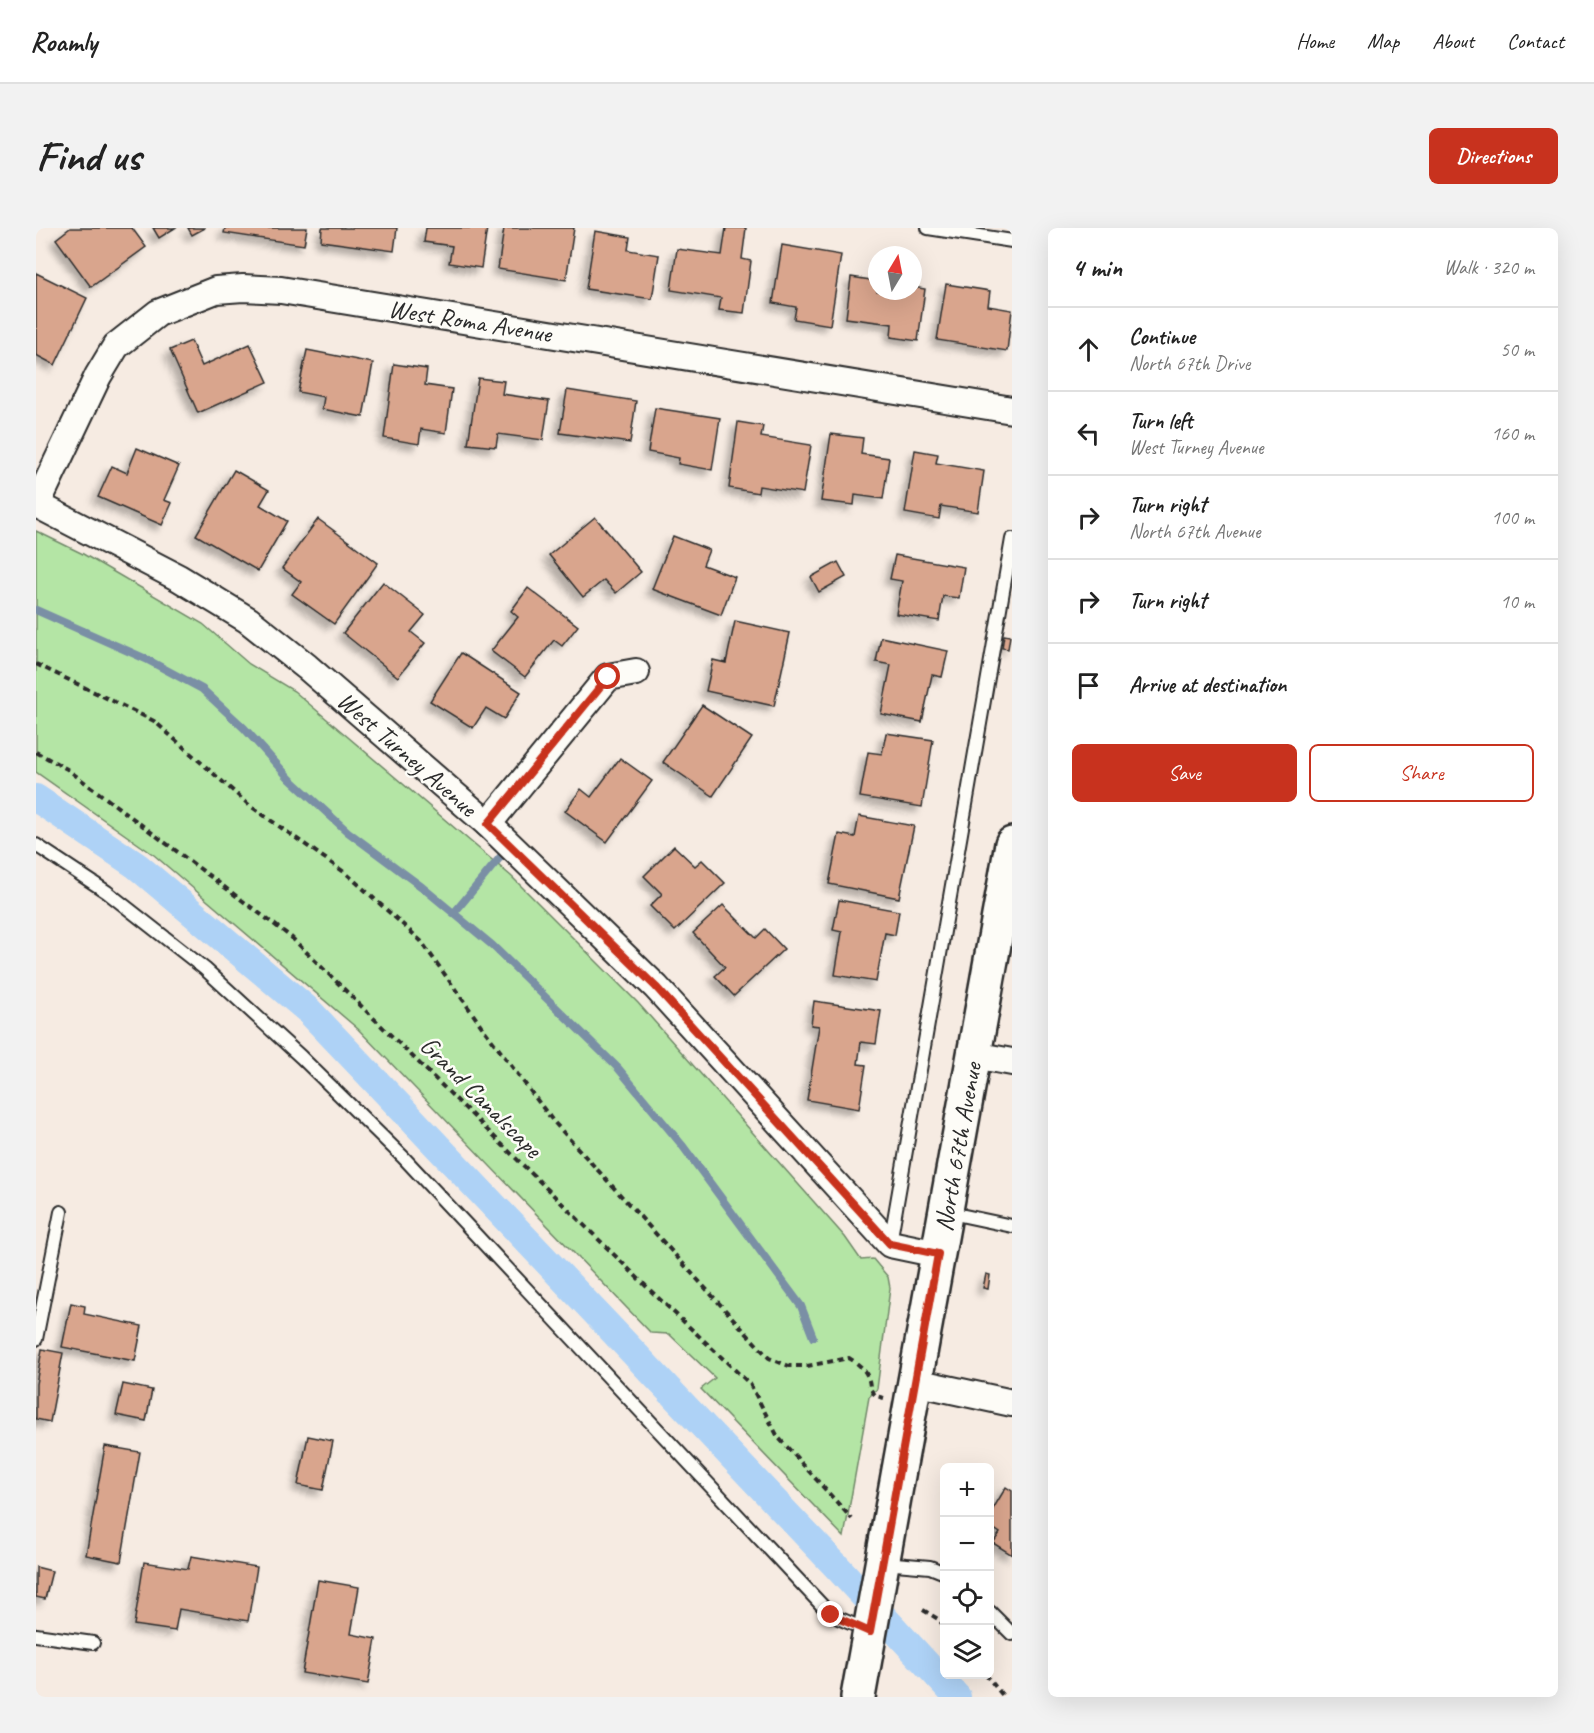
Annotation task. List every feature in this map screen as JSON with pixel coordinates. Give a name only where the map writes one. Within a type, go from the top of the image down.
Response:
[{"type":"main road","name":"North 67th Avenue","points":[[858,1697],[1012,844]]},
{"type":"street","name":"West Roma Avenue","points":[[36,504],[98,376],[116,346],[158,313],[216,290],[243,288],[281,291],[1012,410]]},
{"type":"street","name":"West Turney Avenue","points":[[36,504],[179,578],[248,620],[307,667],[488,824],[656,987],[890,1244]]},
{"type":"street","points":[[488,824],[608,677],[636,672]]},
{"type":"street","points":[[974,1055],[1012,1062]]},
{"type":"street","points":[[890,1244],[938,1254]]},
{"type":"street","points":[[913,1394],[1012,1402]]},
{"type":"lane","points":[[928,228],[1012,241]]},
{"type":"lane","name":"North 67th Avenue","points":[[890,1244],[1012,539]]},
{"type":"lane","points":[[36,845],[107,892],[205,969],[301,1057],[403,1157],[831,1615],[870,1635]]},
{"type":"lane","points":[[36,1339],[60,1212]]},
{"type":"lane","points":[[946,1212],[1012,1226]]},
{"type":"lane","points":[[883,1563],[930,1567],[940,1571]]},
{"type":"lane","points":[[994,1616],[1012,1634]]},
{"type":"lane","points":[[36,1635],[93,1643]]},
{"type":"path","points":[[36,664],[153,721],[249,806],[347,874],[422,941],[485,1031],[553,1121],[769,1358],[789,1366],[807,1366],[849,1358],[861,1366],[870,1379],[870,1389],[876,1396],[913,1394]]},
{"type":"path","name":"Grand Canalscape","points":[[36,753],[67,769],[291,937],[651,1292],[750,1384],[778,1437],[852,1519]]},
{"type":"path","points":[[923,1610],[943,1625]]},
{"type":"path","points":[[989,1679],[1004,1697]]},
{"type":"green space","points":[[36,531],[83,554],[203,624],[249,664],[294,691],[511,876],[638,1003],[845,1237],[861,1260],[873,1259],[888,1277],[890,1288],[877,1389],[869,1397],[844,1537],[701,1389],[715,1378],[669,1334],[651,1333],[358,1029],[154,855],[36,772]]},
{"type":"building","points":[[70,228],[132,228],[146,247],[91,287],[56,239]]},
{"type":"building","points":[[153,228],[175,228],[159,238]]},
{"type":"building","points":[[188,228],[205,228],[192,235]]},
{"type":"building","points":[[225,228],[307,228],[304,245],[224,233]]},
{"type":"building","points":[[322,228],[397,228],[394,251],[321,241]]},
{"type":"building","points":[[426,228],[487,228],[481,268],[449,263],[452,246],[424,242]]},
{"type":"building","points":[[504,228],[574,228],[566,280],[498,269]]},
{"type":"building","points":[[726,228],[746,228],[742,259],[751,261],[744,313],[719,310],[721,298],[671,290],[677,249],[722,255]]},
{"type":"building","points":[[595,231],[630,237],[628,250],[659,255],[652,299],[586,289]]},
{"type":"building","points":[[782,245],[841,255],[830,325],[794,319],[796,307],[773,303]]},
{"type":"building","points":[[36,273],[87,298],[55,365],[36,355]]},
{"type":"building","points":[[851,277],[868,280],[868,300],[922,300],[922,288],[925,289],[918,341],[891,337],[892,324],[846,318]]},
{"type":"building","points":[[946,284],[990,291],[988,306],[1012,310],[1007,351],[937,340]]},
{"type":"building","points":[[191,341],[202,366],[250,344],[268,382],[198,413],[170,350]]},
{"type":"building","points":[[307,350],[373,363],[363,417],[322,409],[324,397],[298,392]]},
{"type":"building","points":[[394,364],[427,369],[425,385],[452,389],[446,433],[421,429],[419,444],[384,438]]},
{"type":"building","points":[[478,378],[504,381],[502,394],[549,401],[543,440],[498,434],[496,447],[468,444]]},
{"type":"building","points":[[567,390],[636,401],[630,443],[560,433]]},
{"type":"building","points":[[655,408],[720,418],[712,470],[678,464],[679,458],[648,452]]},
{"type":"building","points":[[738,422],[763,426],[761,437],[811,445],[803,493],[759,486],[758,493],[729,488]]},
{"type":"building","points":[[831,434],[863,438],[861,454],[889,458],[883,499],[855,495],[854,505],[821,501]]},
{"type":"building","points":[[137,448],[179,466],[164,500],[172,503],[162,525],[98,497],[112,466],[127,473]]},
{"type":"building","points":[[915,450],[938,454],[936,463],[984,471],[978,512],[941,506],[939,519],[905,513]]},
{"type":"building","points":[[234,470],[269,490],[260,505],[287,521],[258,571],[196,535]]},
{"type":"building","points":[[595,517],[641,572],[616,593],[604,580],[583,597],[549,555]]},
{"type":"building","points":[[318,519],[378,563],[334,624],[292,594],[301,582],[282,568]]},
{"type":"building","points":[[673,536],[709,550],[703,565],[735,577],[721,615],[652,589]]},
{"type":"building","points":[[895,555],[964,567],[959,598],[943,596],[939,621],[896,614],[902,581],[890,579]]},
{"type":"building","points":[[838,562],[846,577],[819,592],[811,577]]},
{"type":"building","points":[[383,582],[425,615],[411,632],[425,643],[398,677],[343,633]]},
{"type":"building","points":[[528,588],[578,626],[562,646],[554,640],[525,677],[491,651],[518,617],[511,611]]},
{"type":"building","points":[[735,621],[790,633],[774,706],[706,691],[713,660],[726,663]]},
{"type":"building","points":[[1004,635],[1010,636],[1008,649],[1002,648]]},
{"type":"building","points":[[881,637],[948,651],[942,677],[932,675],[922,722],[881,714],[891,665],[876,662]]},
{"type":"building","points":[[461,653],[521,692],[504,719],[486,708],[473,728],[430,701]]},
{"type":"building","points":[[702,705],[752,738],[713,796],[663,762]]},
{"type":"building","points":[[886,733],[933,740],[922,807],[860,797],[868,752],[882,754]]},
{"type":"building","points":[[620,758],[652,781],[607,842],[565,811],[581,789],[591,797]]},
{"type":"building","points":[[859,816],[914,826],[899,898],[829,884],[839,834],[855,837]]},
{"type":"building","points":[[674,846],[695,866],[702,860],[725,883],[675,931],[650,906],[662,894],[644,876]]},
{"type":"building","points":[[839,900],[899,911],[895,935],[885,933],[876,982],[835,975],[842,932],[833,930]]},
{"type":"building","points":[[723,905],[756,938],[765,929],[784,949],[734,996],[715,976],[725,967],[693,933]]},
{"type":"building","points":[[814,1001],[881,1011],[876,1044],[861,1042],[858,1064],[866,1065],[859,1109],[807,1100],[819,1026],[811,1025]]},
{"type":"building","points":[[986,1274],[990,1275],[988,1289],[983,1288]]},
{"type":"building","points":[[71,1303],[85,1306],[84,1314],[142,1326],[135,1361],[62,1347]]},
{"type":"building","points":[[42,1349],[63,1353],[50,1422],[36,1419],[36,1384]]},
{"type":"building","points":[[123,1384],[152,1390],[146,1421],[116,1415]]},
{"type":"building","points":[[308,1436],[333,1441],[323,1490],[298,1485]]},
{"type":"building","points":[[105,1446],[140,1452],[121,1562],[86,1555]]},
{"type":"building","points":[[1006,1487],[1012,1491],[1012,1555],[994,1544],[1000,1533],[994,1529],[994,1507]]},
{"type":"building","points":[[191,1556],[257,1567],[248,1621],[179,1609],[175,1631],[134,1625],[144,1562],[188,1569]]},
{"type":"building","points":[[36,1567],[52,1571],[45,1599],[36,1597]]},
{"type":"building","points":[[318,1580],[359,1587],[351,1634],[376,1639],[368,1684],[302,1673]]},
{"type":"waterway","points":[[36,610],[146,659],[202,689],[244,728],[290,779],[348,832],[422,887],[492,945],[618,1068],[682,1145],[801,1306],[813,1337]]},
{"type":"waterway","points":[[36,798],[137,866],[309,1011],[839,1569],[957,1697]]},
{"type":"waterway","points":[[454,913],[502,855]]},
{"type":"route","points":[[608,677],[488,824],[656,987],[890,1244],[938,1254],[870,1632],[831,1615]]}]
